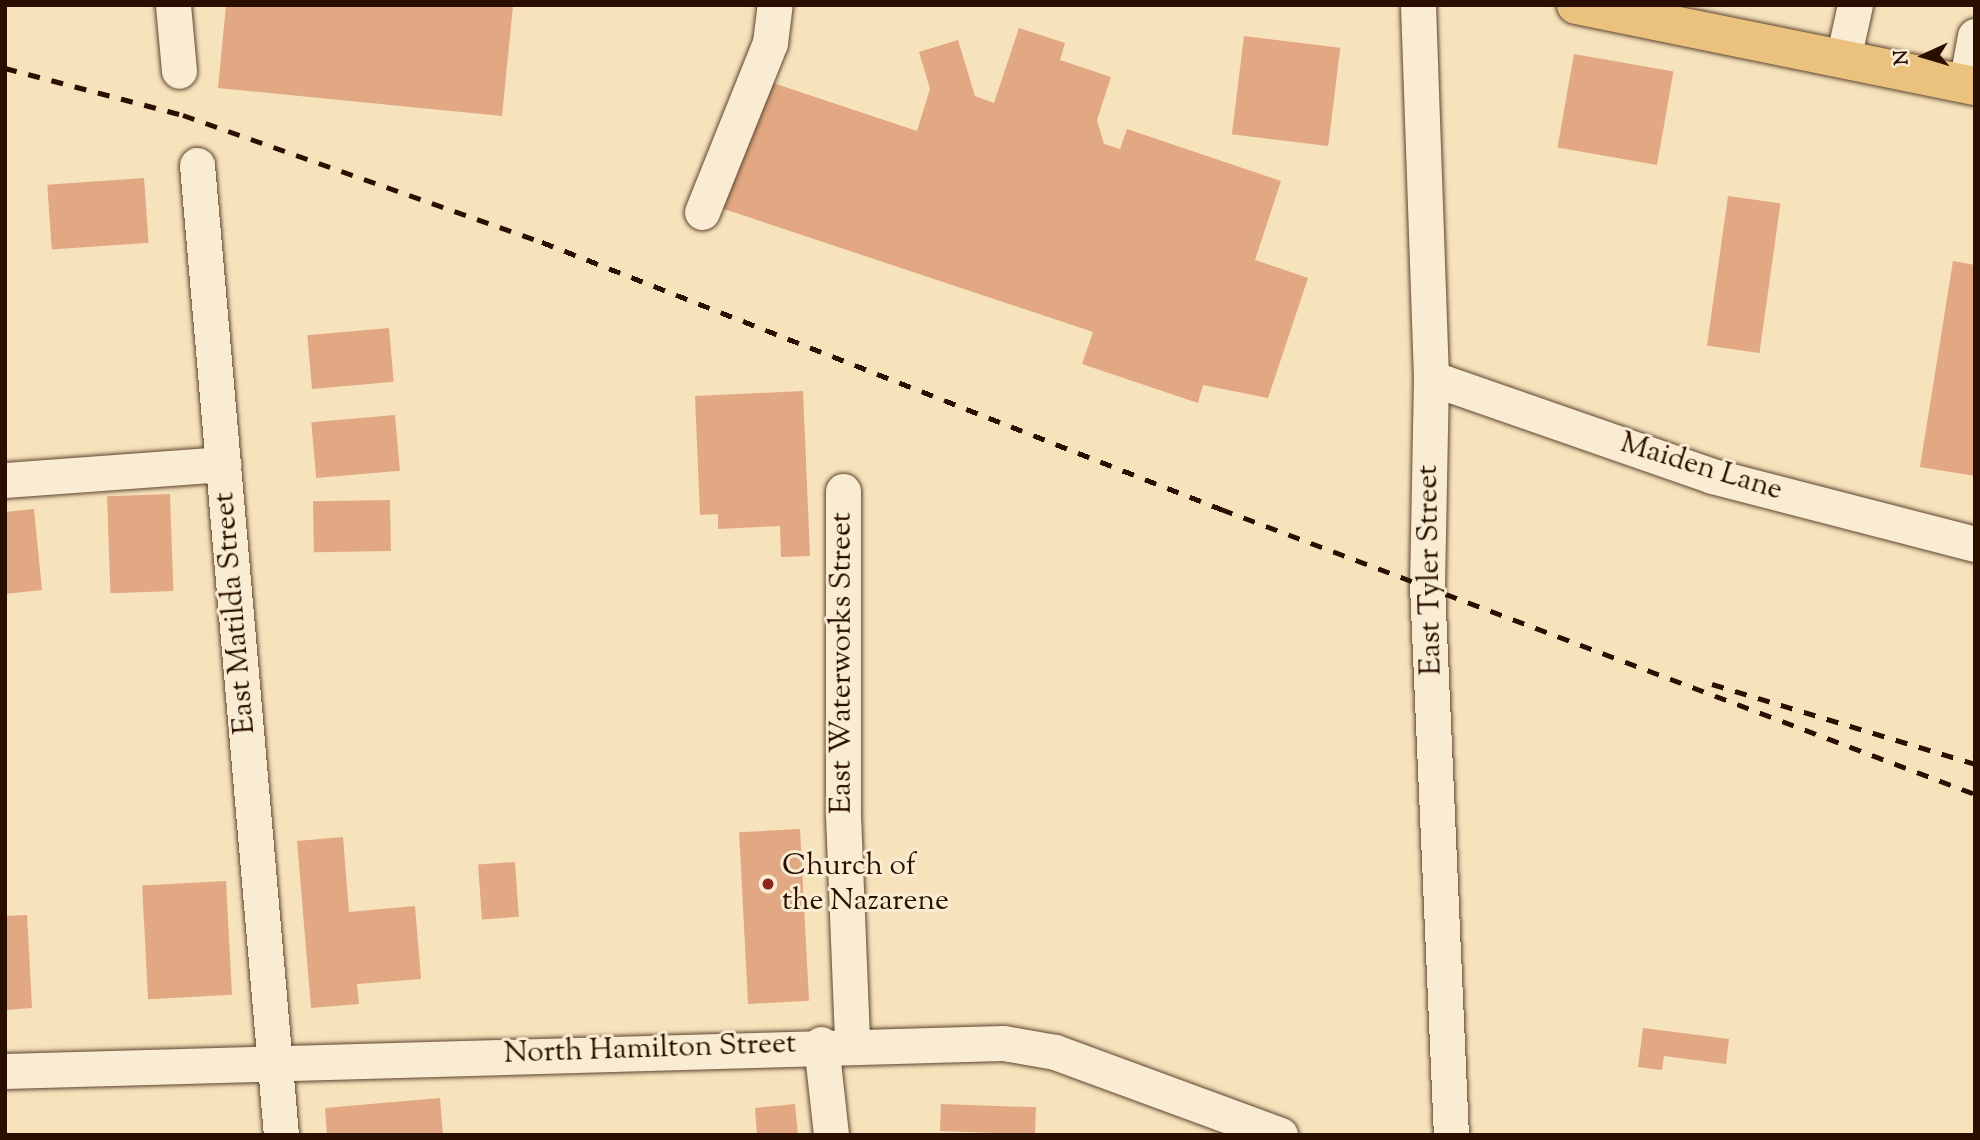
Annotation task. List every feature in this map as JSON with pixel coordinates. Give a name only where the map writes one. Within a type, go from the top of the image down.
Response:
[{"type":"main road","points":[[1576,5],[1970,85]]},
{"type":"street","points":[[173,5],[179,71]]},
{"type":"street","points":[[702,212],[770,43],[775,5]]},
{"type":"street","name":"East Tyler Street","points":[[1418,5],[1431,378],[1427,586],[1451,1135]]},
{"type":"street","points":[[1843,59],[1855,5]]},
{"type":"street","points":[[1970,85],[1975,36]]},
{"type":"street","name":"East Matilda Street","points":[[197,164],[281,1135]]},
{"type":"street","name":"Maiden Lane","points":[[1431,378],[1712,476],[1975,544]]},
{"type":"street","points":[[5,480],[223,464]]},
{"type":"street","name":"East Waterworks Street","points":[[831,1135],[837,1044],[843,815],[843,491]]},
{"type":"street","name":"North Hamilton Street","points":[[5,1071],[837,1044],[1003,1043],[1055,1052],[1279,1135]]},
{"type":"building","points":[[226,5],[513,5],[502,116],[218,88]]},
{"type":"building","points":[[1019,28],[1065,43],[1060,60],[1111,77],[1097,120],[1104,144],[1120,149],[1127,129],[1281,181],[1255,260],[1308,278],[1268,398],[1203,385],[1198,403],[1082,364],[1093,332],[721,208],[764,80],[917,131],[930,89],[919,52],[958,40],[975,96],[994,103]]},
{"type":"building","points":[[1244,36],[1340,48],[1328,146],[1232,134]]},
{"type":"building","points":[[1574,54],[1673,72],[1657,165],[1558,148]]},
{"type":"building","points":[[144,178],[149,243],[52,250],[47,185]]},
{"type":"building","points":[[1728,196],[1780,203],[1759,353],[1707,346]]},
{"type":"building","points":[[1953,261],[1975,265],[1975,476],[1920,467]]},
{"type":"building","points":[[389,328],[394,382],[312,389],[307,335]]},
{"type":"building","points":[[803,391],[810,556],[781,557],[780,526],[718,529],[718,514],[700,515],[695,396]]},
{"type":"building","points":[[395,415],[400,471],[316,478],[311,422]]},
{"type":"building","points":[[170,494],[173,591],[110,593],[107,496]]},
{"type":"building","points":[[390,500],[391,551],[314,552],[313,501]]},
{"type":"building","points":[[34,509],[42,590],[5,594],[5,512]]},
{"type":"building","points":[[800,829],[809,1001],[748,1004],[739,832]]},
{"type":"building","points":[[343,837],[349,912],[415,906],[421,979],[357,984],[359,1004],[311,1008],[297,841]]},
{"type":"building","points":[[515,862],[519,917],[482,919],[478,865]]},
{"type":"building","points":[[226,881],[232,995],[148,999],[142,885]]},
{"type":"building","points":[[27,915],[32,1008],[5,1010],[5,916]]},
{"type":"building","points":[[1643,1028],[1729,1039],[1726,1064],[1664,1056],[1662,1070],[1638,1067]]},
{"type":"building","points":[[440,1098],[443,1135],[327,1135],[325,1108]]},
{"type":"building","points":[[795,1104],[798,1135],[757,1135],[755,1108]]},
{"type":"building","points":[[941,1104],[1036,1107],[1035,1134],[940,1131]]},
{"type":"railway","points":[[5,68],[183,115],[542,242],[1221,509],[1975,794]]},
{"type":"railway","points":[[1712,684],[1975,764]]},
{"type":"place","name":"Church of the Nazarene","points":[[768,884]]}]
